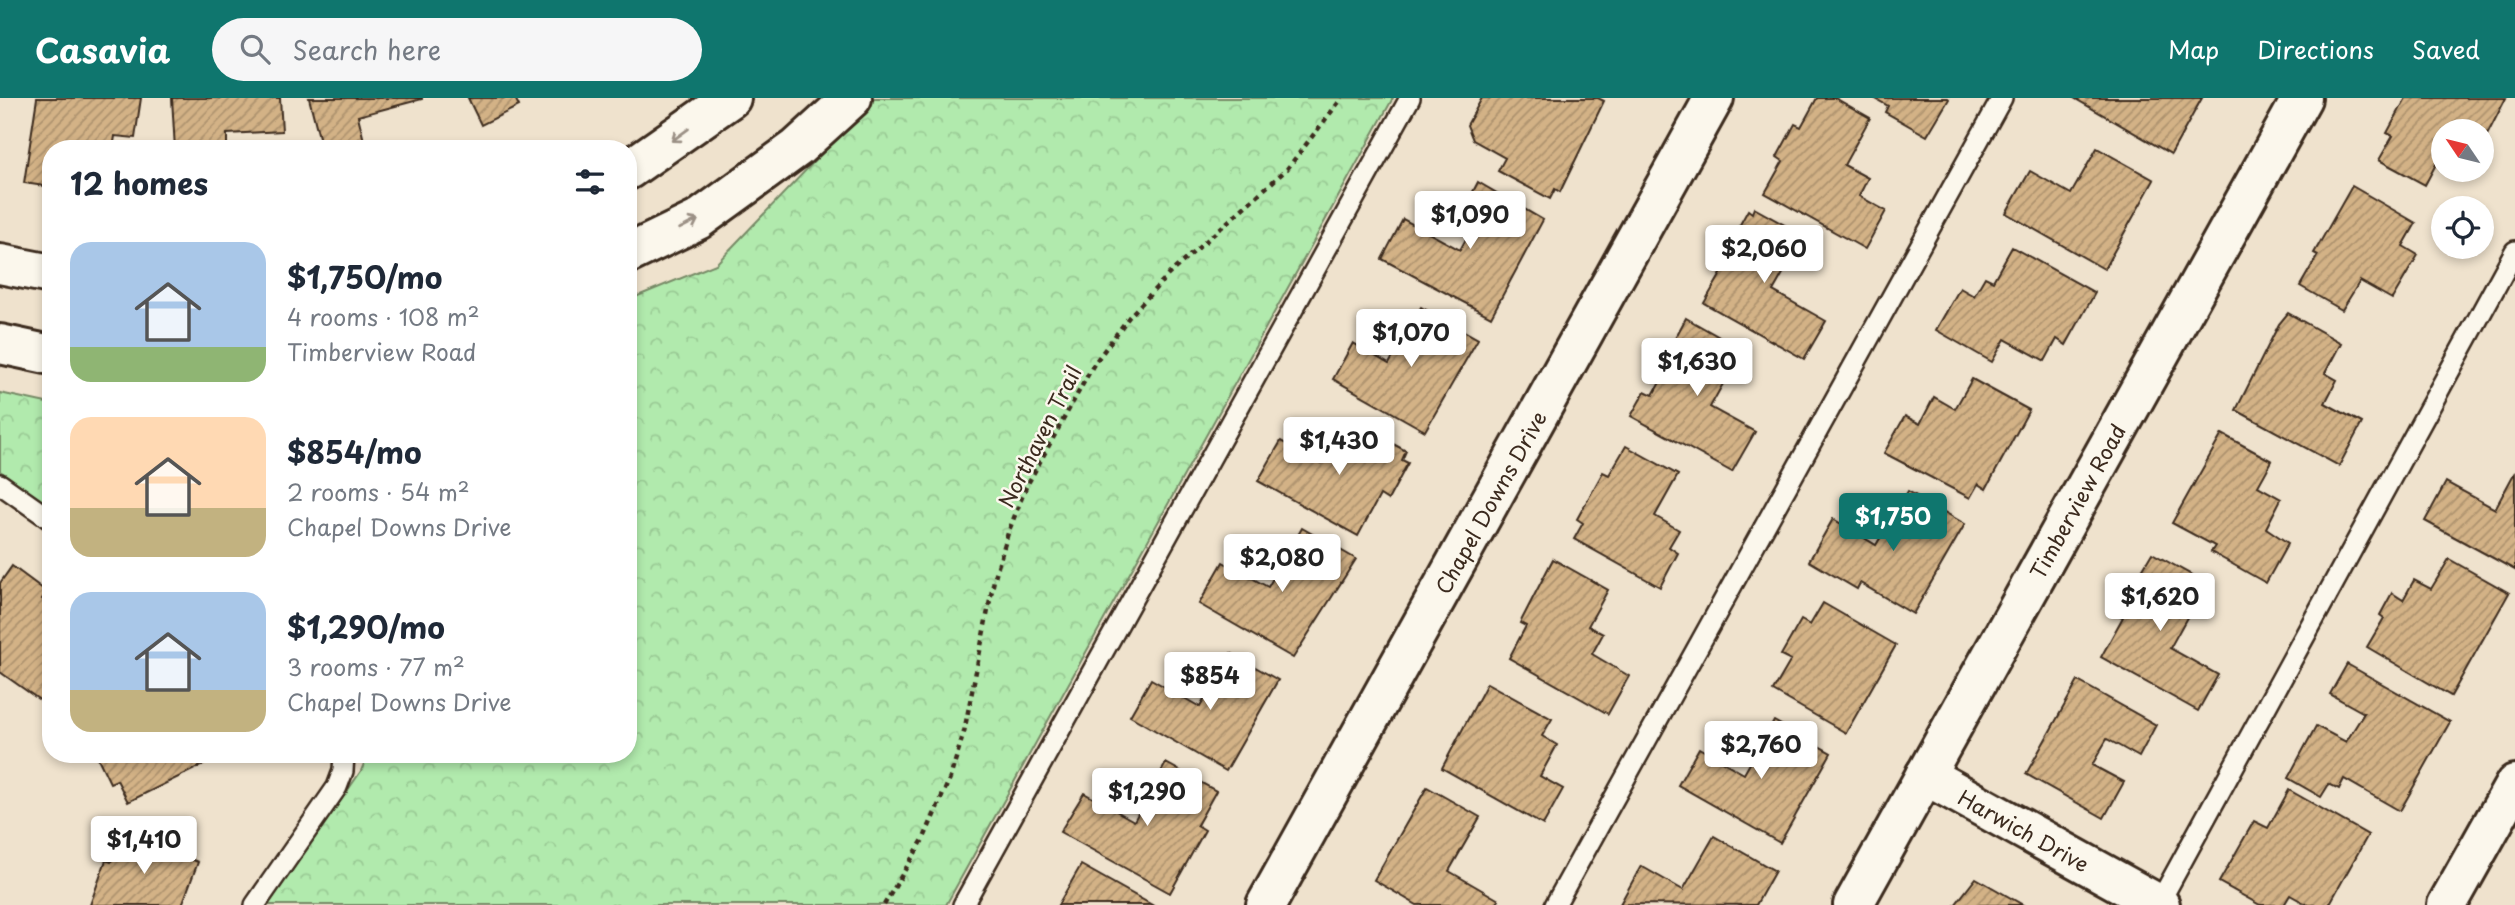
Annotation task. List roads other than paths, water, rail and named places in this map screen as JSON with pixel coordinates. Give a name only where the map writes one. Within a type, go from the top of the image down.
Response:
[{"type":"street","points":[[637,164],[731,98]]},
{"type":"street","points":[[637,250],[698,220],[797,148],[852,98]]},
{"type":"street","name":"Chapel Downs Drive","points":[[1266,905],[1714,98]]},
{"type":"street","name":"Timberview Road","points":[[1853,905],[2302,98]]},
{"type":"street","points":[[0,264],[42,272]]},
{"type":"street","points":[[0,344],[42,353]]},
{"type":"street","name":"Harwich Drive","points":[[1925,775],[2159,905]]},
{"type":"street","points":[[2447,905],[2515,784]]},
{"type":"lane","points":[[963,905],[1410,98]]},
{"type":"lane","points":[[1555,905],[2002,98]]},
{"type":"lane","points":[[2159,905],[2515,251]]},
{"type":"lane","points":[[0,484],[42,514]]},
{"type":"lane","points":[[255,905],[337,787],[343,763]]}]
